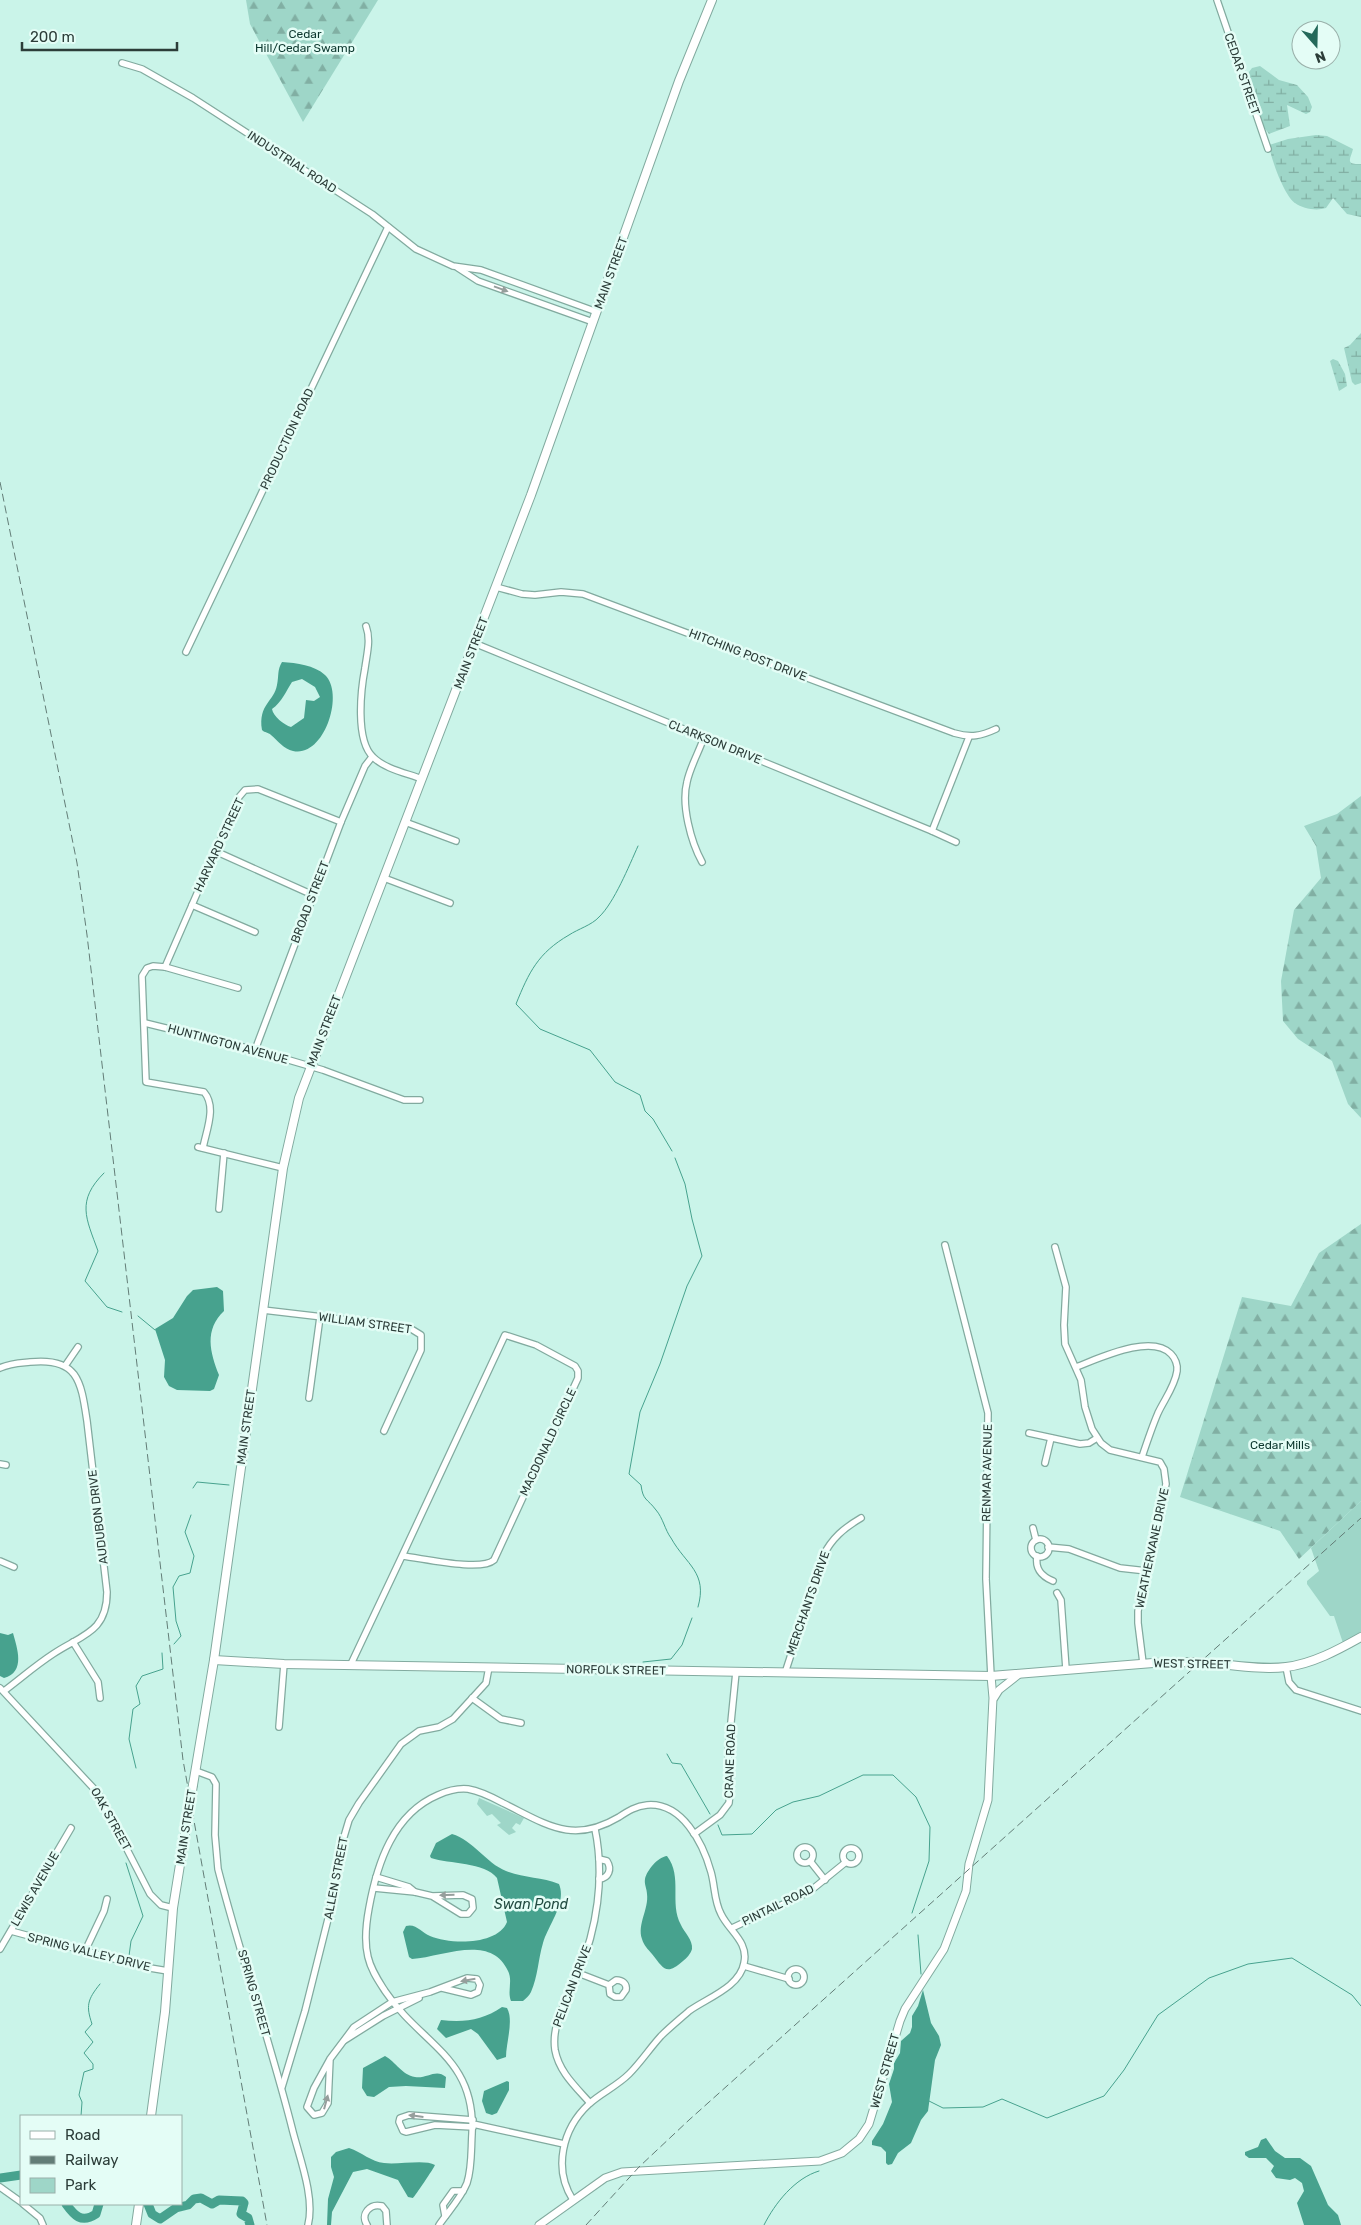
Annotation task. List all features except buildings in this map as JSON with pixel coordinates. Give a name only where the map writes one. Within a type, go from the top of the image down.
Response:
[{"type":"main road","name":"MAIN STREET","points":[[150,2115],[161,2041],[173,1908],[214,1660],[283,1168],[294,1114],[310,1066],[532,496],[679,81],[712,0]]},
{"type":"main road","name":"WEST STREET","points":[[1018,1675],[1143,1663],[1192,1662],[1254,1667],[1286,1667],[1314,1660],[1361,1637]]},
{"type":"main road","name":"NORFOLK STREET","points":[[214,1660],[284,1664],[1018,1675]]},
{"type":"main road","points":[[136,2225],[139,2205]]},
{"type":"street","name":"CEDAR STREET","points":[[1216,0],[1268,148]]},
{"type":"street","name":"INDUSTRIAL ROAD","points":[[122,63],[142,69],[193,98],[372,214],[416,249],[458,268],[478,281],[593,322]]},
{"type":"street","name":"PRODUCTION ROAD","points":[[186,652],[388,227]]},
{"type":"street","name":"INDUSTRIAL ROAD","points":[[458,268],[481,270],[597,312]]},
{"type":"street","name":"HITCHING POST DRIVE","points":[[496,587],[522,594],[535,595],[561,592],[583,594],[968,737]]},
{"type":"street","points":[[366,626],[369,642],[362,685],[364,737],[372,757],[384,765],[422,779]]},
{"type":"street","name":"CLARKSON DRIVE","points":[[474,643],[956,842]]},
{"type":"street","points":[[932,831],[968,737],[984,734],[996,729]]},
{"type":"street","points":[[702,862],[694,849],[684,799],[687,781],[704,738]]},
{"type":"street","name":"BROAD STREET","points":[[255,1050],[341,822],[365,766],[372,757]]},
{"type":"street","name":"HARVARD STREET","points":[[165,967],[239,797],[245,790],[258,789],[341,822]]},
{"type":"street","points":[[405,822],[456,841]]},
{"type":"street","points":[[215,851],[312,896]]},
{"type":"street","points":[[384,878],[450,903]]},
{"type":"street","points":[[192,905],[255,932]]},
{"type":"street","points":[[238,988],[165,967],[153,966],[144,970],[142,980],[146,1082],[204,1092],[209,1098],[210,1110],[200,1148],[283,1168]]},
{"type":"street","name":"HUNTINGTON AVENUE","points":[[145,1023],[255,1050],[310,1066],[404,1100],[420,1100]]},
{"type":"street","points":[[219,1208],[224,1153]]},
{"type":"street","name":"RENMAR AVENUE","points":[[945,1245],[988,1414],[986,1570],[991,1676]]},
{"type":"street","points":[[1029,1433],[1080,1444],[1089,1443],[1097,1438],[1085,1407],[1081,1380],[1066,1344],[1064,1325],[1066,1287],[1055,1247]]},
{"type":"street","name":"WILLIAM STREET","points":[[263,1310],[408,1328],[417,1331],[422,1336],[421,1350],[384,1431]]},
{"type":"street","points":[[310,1398],[320,1317]]},
{"type":"street","name":"MACDONALD CIRCLE","points":[[350,1664],[504,1335],[536,1345],[575,1366],[578,1371],[578,1378],[494,1560],[490,1564],[477,1566],[402,1556]]},
{"type":"street","points":[[1076,1367],[1126,1348],[1142,1346],[1159,1348],[1169,1352],[1174,1358],[1177,1366],[1175,1377],[1151,1430],[1142,1456]]},
{"type":"street","points":[[0,1368],[11,1364],[51,1360],[65,1366],[78,1347]]},
{"type":"street","name":"AUDUBON DRIVE","points":[[2,1690],[53,1653],[92,1631],[101,1621],[106,1605],[107,1592],[83,1395],[77,1378],[65,1366]]},
{"type":"street","points":[[1045,1463],[1051,1438]]},
{"type":"street","name":"WEATHERVANE DRIVE","points":[[1097,1438],[1110,1450],[1142,1456],[1160,1462],[1166,1475],[1166,1484],[1138,1611],[1143,1663]]},
{"type":"street","name":"MERCHANTS DRIVE","points":[[784,1672],[828,1544],[840,1532],[860,1518]]},
{"type":"street","points":[[1033,1528],[1036,1540]]},
{"type":"street","points":[[1048,1547],[1044,1540],[1036,1540],[1032,1544],[1031,1550],[1037,1556],[1039,1571],[1042,1575],[1053,1581]]},
{"type":"street","points":[[1048,1547],[1076,1551],[1120,1568],[1147,1571]]},
{"type":"street","points":[[1037,1556],[1045,1555],[1048,1547]]},
{"type":"street","points":[[0,1561],[14,1567]]},
{"type":"street","points":[[1057,1593],[1061,1600],[1066,1670]]},
{"type":"street","points":[[73,1642],[98,1682],[100,1698]]},
{"type":"street","points":[[278,1727],[284,1664]]},
{"type":"street","name":"ALLEN STREET","points":[[282,2087],[306,2011],[349,1820],[401,1744],[419,1732],[440,1727],[450,1721],[486,1683],[490,1667]]},
{"type":"street","points":[[1286,1667],[1289,1682],[1296,1690],[1361,1711]]},
{"type":"street","name":"CRANE ROAD","points":[[694,1834],[720,1814],[729,1803],[728,1752],[736,1672]]},
{"type":"street","points":[[994,1698],[1003,1686],[1018,1675]]},
{"type":"street","name":"WEST STREET","points":[[538,2225],[605,2178],[622,2172],[820,2160],[842,2153],[859,2139],[869,2124],[875,2109],[894,2034],[900,2020],[944,1948],[966,1891],[969,1864],[988,1800],[994,1698],[991,1676]]},
{"type":"street","name":"OAK STREET","points":[[2,1690],[98,1793],[150,1894],[161,1905],[173,1908]]},
{"type":"street","points":[[472,1698],[496,1716],[521,1723]]},
{"type":"street","name":"SPRING STREET","points":[[196,1771],[212,1777],[216,1784],[215,1835],[218,1869],[282,2087],[309,2200],[308,2225]]},
{"type":"street","points":[[439,2225],[463,2191],[470,2173],[473,2124],[468,2093],[459,2071],[442,2051],[392,2002],[372,1970],[367,1954],[366,1934],[376,1877],[390,1841],[401,1823],[421,1804],[448,1792],[467,1789],[482,1793],[557,1829],[570,1832],[595,1829],[637,1807],[658,1805],[676,1814],[694,1834],[712,1874],[719,1910],[742,1943],[745,1958],[744,1966],[731,1984],[704,2001],[674,2024],[626,2077],[590,2103],[575,2120],[564,2144],[564,2178],[573,2200]]},
{"type":"street","name":"LEWIS AVENUE","points":[[0,1949],[70,1828]]},
{"type":"street","name":"PELICAN DRIVE","points":[[590,2103],[561,2068],[555,2048],[556,2024],[578,1973],[590,1940],[596,1915],[599,1859],[595,1829]]},
{"type":"street","points":[[599,1859],[607,1860],[610,1868],[609,1874],[599,1880]]},
{"type":"street","points":[[810,1862],[825,1880]]},
{"type":"street","name":"PINTAIL ROAD","points":[[732,1928],[797,1898],[825,1880],[846,1862]]},
{"type":"street","points":[[376,1877],[409,1888],[415,1892]]},
{"type":"street","points":[[374,1888],[415,1892],[432,1896],[463,1895],[472,1899],[473,1908],[468,1914],[461,1914],[432,1896]]},
{"type":"street","points":[[85,1951],[104,1911],[107,1899]]},
{"type":"street","name":"SPRING VALLEY DRIVE","points":[[10,1931],[144,1967],[168,1971]]},
{"type":"street","points":[[744,1966],[788,1979]]},
{"type":"street","points":[[578,1973],[609,1985]]},
{"type":"street","points":[[330,2059],[328,2103],[322,2113],[314,2114],[308,2110],[308,2103],[330,2059],[354,2027],[392,2002],[430,1992],[472,1977],[479,1981],[480,1985],[478,1992],[471,1995],[442,1988]]},
{"type":"street","points":[[342,2043],[397,2008],[430,1992]]},
{"type":"street","points":[[473,2124],[435,2126],[406,2132],[403,2131],[399,2122],[403,2116],[435,2118],[473,2124],[564,2144]]},
{"type":"street","points":[[435,2118],[435,2126]]},
{"type":"street","points":[[0,2187],[20,2202]]},
{"type":"street","points":[[24,2205],[40,2218],[43,2225]]},
{"type":"street","points":[[367,2225],[363,2218],[364,2214],[376,2205],[382,2206],[386,2211],[387,2225]]},
{"type":"green space","name":"Cedar Hill/Cedar Swamp","points":[[246,0],[378,0],[303,122],[250,24]]},
{"type":"green space","points":[[1260,66],[1279,80],[1297,85],[1308,97],[1312,107],[1310,112],[1306,114],[1287,105],[1290,126],[1269,134],[1260,122],[1246,76],[1252,68]]},
{"type":"green space","points":[[1316,135],[1327,136],[1353,149],[1350,162],[1361,164],[1361,217],[1347,214],[1333,198],[1326,208],[1310,209],[1302,207],[1291,199],[1282,185],[1269,145],[1288,139]]},
{"type":"green space","points":[[1361,333],[1361,383],[1355,385],[1352,382],[1344,348],[1350,345]]},
{"type":"green space","points":[[1333,359],[1338,361],[1345,374],[1347,386],[1339,391],[1330,361]]},
{"type":"green space","points":[[1361,796],[1361,1118],[1348,1104],[1332,1061],[1298,1039],[1283,1021],[1281,981],[1294,910],[1321,878],[1316,846],[1304,826],[1337,814]]},
{"type":"green space","name":"Cedar Mills","points":[[1361,1224],[1361,1501],[1299,1559],[1280,1531],[1180,1497],[1242,1297],[1291,1306],[1319,1253]]},
{"type":"green space","points":[[1361,1501],[1361,1632],[1343,1643],[1334,1616],[1330,1616],[1307,1584],[1307,1581],[1319,1571],[1311,1548]]},
{"type":"green space","points":[[479,1798],[524,1818],[520,1825],[516,1823],[512,1828],[516,1832],[509,1835],[497,1825],[501,1823],[492,1814],[487,1816],[477,1804]]},
{"type":"water","points":[[282,662],[311,667],[325,675],[331,684],[333,696],[332,709],[328,723],[314,745],[304,751],[290,750],[262,730],[262,714],[275,691]],"holes":[[[302,679],[315,687],[320,697],[314,701],[306,700],[304,718],[291,727],[274,714],[272,709],[281,700],[292,682]]]},
{"type":"water","points":[[217,1287],[223,1291],[224,1311],[218,1318],[211,1334],[211,1350],[219,1375],[214,1389],[210,1391],[177,1390],[169,1386],[164,1377],[165,1360],[155,1329],[173,1318],[193,1290]]},
{"type":"water","points":[[0,1633],[8,1635],[13,1633],[18,1652],[18,1665],[15,1671],[4,1678],[0,1676]]},
{"type":"water","name":"Swan Pond","points":[[452,1834],[466,1841],[492,1863],[506,1871],[559,1884],[561,1899],[559,1906],[545,1936],[533,1986],[523,2001],[511,2001],[508,1971],[500,1959],[490,1953],[478,1950],[465,1950],[412,1959],[409,1957],[403,1932],[406,1926],[416,1927],[427,1935],[439,1939],[461,1942],[484,1939],[494,1935],[502,1930],[507,1922],[497,1878],[476,1866],[431,1858],[430,1856],[436,1843]]},
{"type":"water","points":[[667,1856],[672,1864],[674,1873],[678,1917],[692,1946],[690,1954],[684,1960],[677,1966],[669,1969],[663,1967],[646,1947],[641,1933],[647,1900],[646,1875],[657,1861]]},
{"type":"water","points":[[923,1990],[931,2023],[939,2036],[941,2045],[935,2060],[928,2111],[921,2120],[911,2143],[898,2153],[892,2164],[888,2165],[886,2163],[886,2152],[881,2147],[872,2145],[872,2141],[883,2124],[892,2102],[889,2084],[894,2063],[900,2053],[901,2041],[910,2033],[912,2016],[918,2006]]},
{"type":"water","points":[[502,2007],[507,2008],[510,2019],[506,2057],[497,2060],[478,2034],[471,2029],[446,2038],[437,2029],[441,2020],[473,2020],[488,2015]]},
{"type":"water","points":[[385,2056],[410,2076],[419,2077],[442,2074],[446,2077],[445,2088],[389,2087],[374,2097],[367,2096],[362,2088],[363,2068]]},
{"type":"water","points":[[507,2081],[509,2082],[509,2090],[497,2113],[492,2115],[486,2113],[482,2101],[484,2091]]},
{"type":"water","points":[[1266,2138],[1275,2151],[1285,2158],[1300,2158],[1311,2166],[1328,2205],[1338,2215],[1341,2225],[1304,2225],[1297,2203],[1304,2191],[1302,2183],[1295,2178],[1290,2180],[1276,2178],[1271,2171],[1274,2166],[1266,2158],[1249,2158],[1245,2155],[1245,2152],[1258,2147],[1261,2140]]},
{"type":"water","points":[[349,2148],[379,2162],[425,2162],[435,2165],[413,2198],[408,2197],[398,2180],[367,2169],[353,2172],[332,2212],[331,2225],[327,2225],[328,2199],[334,2177],[331,2157],[336,2152]]},
{"type":"waterway","points":[[638,846],[621,884],[605,911],[593,922],[558,942],[542,956],[525,982],[516,1004],[540,1029],[590,1050],[615,1082],[640,1095],[645,1111],[653,1119],[672,1151]]},
{"type":"waterway","points":[[675,1158],[685,1184],[702,1256],[687,1286],[660,1364],[640,1412],[629,1474],[641,1485],[644,1497],[658,1513],[669,1535],[698,1577],[700,1585],[698,1607]]},
{"type":"waterway","points":[[104,1173],[95,1183],[87,1201],[87,1219],[98,1251],[85,1281],[107,1307],[122,1312]]},
{"type":"waterway","points":[[138,1316],[155,1330]]},
{"type":"waterway","points":[[193,1488],[197,1482],[229,1485]]},
{"type":"waterway","points":[[174,1644],[181,1636],[176,1621],[173,1587],[179,1576],[190,1573],[194,1556],[185,1532],[191,1515]]},
{"type":"waterway","points":[[643,1662],[671,1659],[682,1645],[692,1618]]},
{"type":"waterway","points":[[136,1768],[129,1739],[133,1709],[140,1704],[136,1686],[142,1676],[163,1669],[162,1653]]},
{"type":"waterway","points":[[667,1754],[672,1763],[681,1764],[710,1814]]},
{"type":"waterway","points":[[718,1825],[722,1835],[752,1834],[776,1810],[793,1802],[819,1796],[863,1775],[893,1775],[916,1797],[930,1827],[929,1861],[912,1913]]},
{"type":"waterway","points":[[126,1863],[143,1916],[131,1941],[129,1956]]},
{"type":"waterway","points":[[918,1935],[921,1974]]},
{"type":"waterway","points":[[929,2101],[943,2108],[983,2107],[1002,2099],[1047,2118],[1104,2096],[1124,2070],[1158,2015],[1209,1978],[1248,1964],[1292,1958],[1352,1995],[1361,2006]]},
{"type":"waterway","points":[[81,2115],[82,2102],[79,2095],[84,2072],[93,2069],[93,2064],[84,2053],[93,2042],[85,2032],[92,2024],[88,2008],[92,1994],[100,1984]]},
{"type":"waterway","points":[[764,2225],[774,2208],[794,2185],[810,2174],[819,2171]]},
{"type":"waterway","points":[[0,2178],[20,2175]]},
{"type":"waterway","points":[[148,2205],[152,2214],[160,2219],[176,2208],[188,2205],[194,2199],[201,2198],[212,2204],[219,2200],[242,2201],[244,2203],[241,2214],[248,2218],[250,2225]]},
{"type":"waterway","points":[[67,2205],[75,2215],[82,2218],[91,2217],[96,2214],[99,2205]]},
{"type":"railway","points":[[0,482],[77,863],[183,1760],[267,2225]]},
{"type":"railway","points":[[586,2225],[639,2167],[689,2120],[1361,1518]]}]
